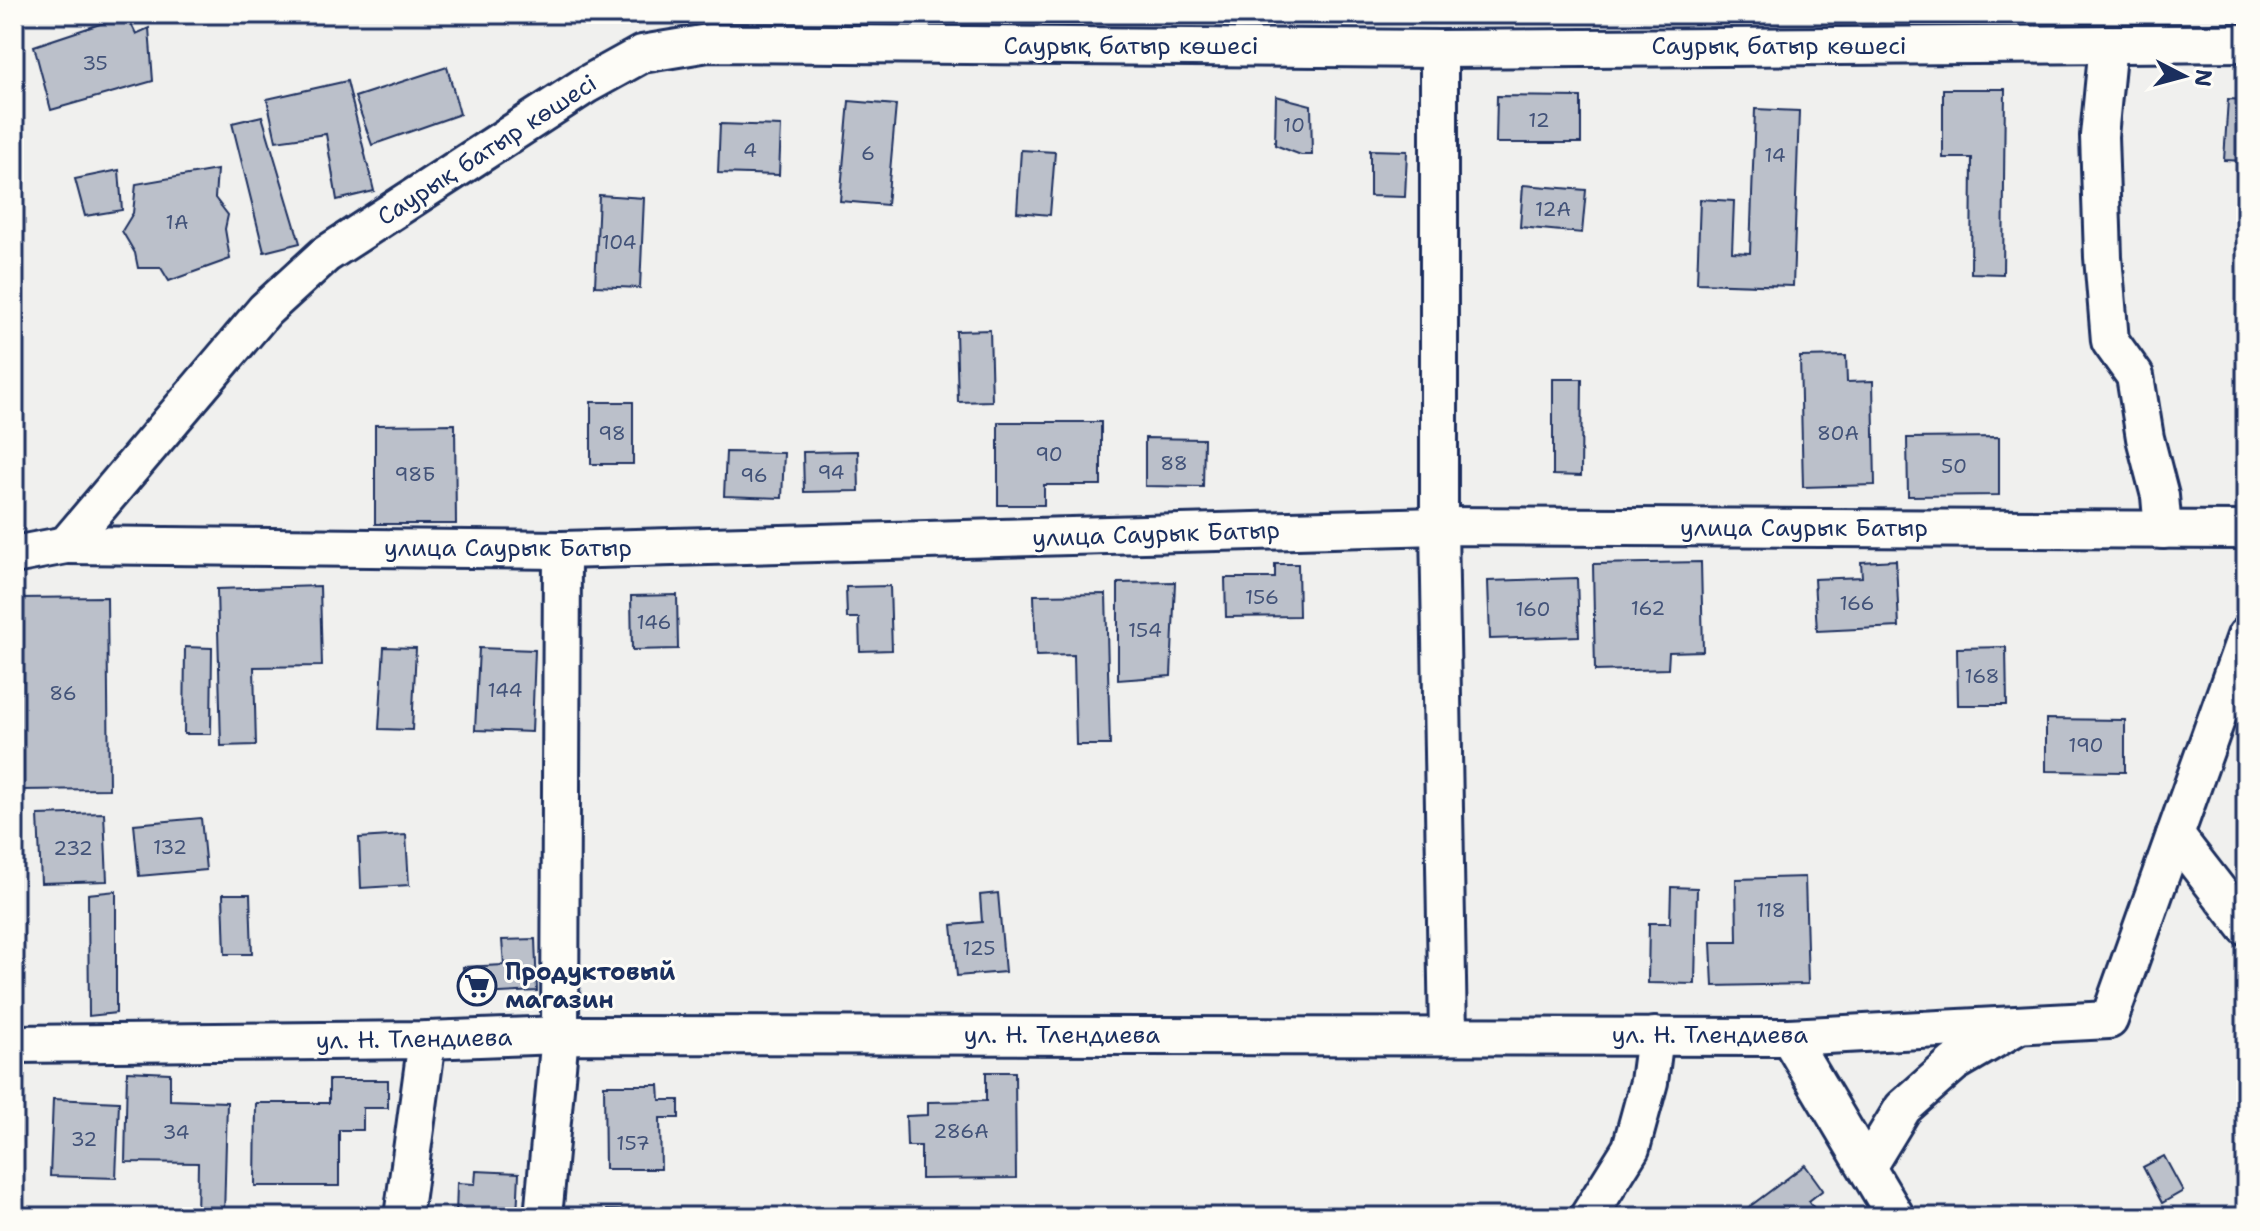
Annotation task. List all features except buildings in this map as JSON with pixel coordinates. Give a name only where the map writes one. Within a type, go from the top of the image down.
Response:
[{"type":"street","name":"Саурық батыр көшесі","points":[[66,545],[265,310],[325,255],[586,85],[642,54],[708,43],[1439,49],[2246,43]]},
{"type":"street","points":[[2108,44],[2099,136],[2103,257],[2110,341],[2135,376],[2145,438],[2160,496],[2163,530]]},
{"type":"street","points":[[1439,49],[1439,526],[1448,1035]]},
{"type":"street","name":"улица Саурык Батыр","points":[[66,545],[562,550],[1439,526],[2246,530]]},
{"type":"street","points":[[14,555],[66,545]]},
{"type":"street","points":[[543,1217],[560,1035],[562,550]]},
{"type":"street","points":[[2246,636],[2175,835],[2246,927]]},
{"type":"street","name":"ул. Н. Тлендиева","points":[[14,1044],[427,1040],[560,1035],[1789,1037],[2109,1020],[2175,835]]},
{"type":"street","points":[[1867,1167],[1903,1108],[1954,1063],[2019,1025]]},
{"type":"street","points":[[1588,1217],[1631,1148],[1649,1082],[1655,1036]]},
{"type":"street","points":[[1789,1037],[1896,1217]]},
{"type":"street","points":[[403,1217],[427,1040]]},
{"type":"place","name":"Продуктовый магазин","points":[[477,986]]}]
